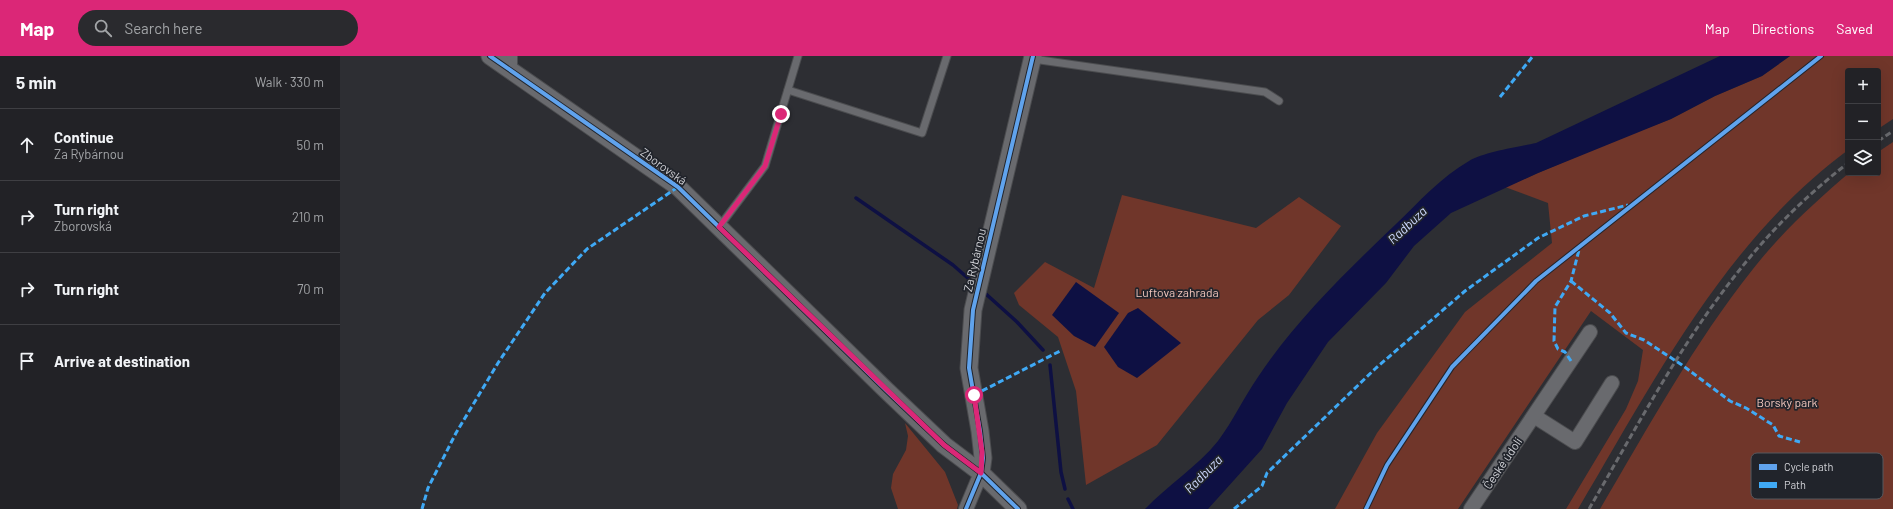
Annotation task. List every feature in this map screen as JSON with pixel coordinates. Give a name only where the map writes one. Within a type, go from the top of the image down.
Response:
[{"type":"street","name":"Zborovská","points":[[490,56],[510,63],[678,187],[944,445],[981,473],[1018,509]]},
{"type":"street","name":"Za Rybárnou","points":[[981,473],[982,458],[980,431],[969,368],[973,310],[1033,57]]},
{"type":"street","name":"České údolí","points":[[1471,509],[1590,332]]},
{"type":"street","points":[[1534,416],[1575,442],[1612,383]]},
{"type":"street","points":[[966,509],[981,473]]},
{"type":"lane","points":[[719,227],[765,166],[798,56]]},
{"type":"lane","points":[[788,90],[922,133],[947,56]]},
{"type":"lane","points":[[1033,57],[1265,92],[1279,101]]},
{"type":"green space","points":[[1790,56],[1893,56],[1893,119],[1881,127],[1881,68],[1845,68],[1845,152],[1804,186],[1765,226],[1729,270],[1695,316],[1664,363],[1578,509],[1566,509],[1626,409],[1638,381],[1643,350],[1591,311],[1458,509],[1335,509],[1377,433],[1465,312],[1552,243],[1548,203],[1505,187],[1613,141],[1671,119],[1715,96],[1762,76]]},
{"type":"green space","name":"Borský park","points":[[1893,142],[1893,509],[1600,509],[1672,386],[1731,297],[1775,243],[1846,176],[1881,176],[1881,150]]},
{"type":"green space","name":"Luftova zahrada","points":[[1122,195],[1256,228],[1299,197],[1341,226],[1289,295],[1258,320],[1157,445],[1086,485],[1076,391],[1058,337],[1019,305],[1014,293],[1045,262],[1094,288]]},
{"type":"green space","points":[[905,423],[945,472],[958,505],[957,509],[898,509],[891,488],[893,474],[906,450],[908,436]]},
{"type":"water","name":"Radbuza","points":[[1720,56],[1790,56],[1762,76],[1715,96],[1671,119],[1538,173],[1451,213],[1414,246],[1386,283],[1328,342],[1287,403],[1262,449],[1208,509],[1145,509],[1192,468],[1218,441],[1258,377],[1288,336],[1305,316],[1359,259],[1449,174],[1469,161],[1483,155],[1536,143]]},
{"type":"water","points":[[1076,282],[1119,313],[1095,347],[1074,336],[1052,315]]},
{"type":"water","points":[[1138,308],[1181,343],[1137,378],[1118,367],[1104,347],[1128,313]]},
{"type":"waterway","points":[[856,198],[953,265],[970,280]]},
{"type":"waterway","points":[[986,294],[1017,322],[1043,350]]},
{"type":"waterway","points":[[1050,365],[1061,472],[1065,489]]},
{"type":"waterway","points":[[1068,499],[1073,509]]},
{"type":"railway","points":[[1880,140],[1893,131]]},
{"type":"railway","points":[[1589,509],[1682,351],[1723,291],[1757,248],[1782,222],[1807,197],[1845,166]]},
{"type":"marked path","points":[[1500,97],[1533,56]]},
{"type":"marked path","points":[[422,509],[428,488],[456,433],[498,363],[545,293],[587,249],[678,187]]},
{"type":"marked path","points":[[1234,509],[1262,486],[1267,473],[1376,368],[1465,291],[1538,238],[1584,216],[1628,205]]},
{"type":"marked path","points":[[1571,361],[1565,352],[1558,349],[1554,341],[1555,307],[1571,281],[1580,246]]},
{"type":"marked path","points":[[1571,281],[1610,313],[1626,333],[1644,340],[1682,365],[1730,401],[1746,408],[1773,425],[1779,436],[1800,442]]},
{"type":"marked path","points":[[974,395],[1062,350]]},
{"type":"cycle path","points":[[490,56],[678,187],[944,445],[981,473],[1018,509]]},
{"type":"cycle path","points":[[966,509],[981,473],[983,458],[969,368],[973,310],[1033,56]]},
{"type":"cycle path","points":[[1366,509],[1387,465],[1452,367],[1536,281],[1821,56]]},
{"type":"route","points":[[781,114],[765,166],[719,227],[944,445],[981,473],[982,452],[974,395]]}]
